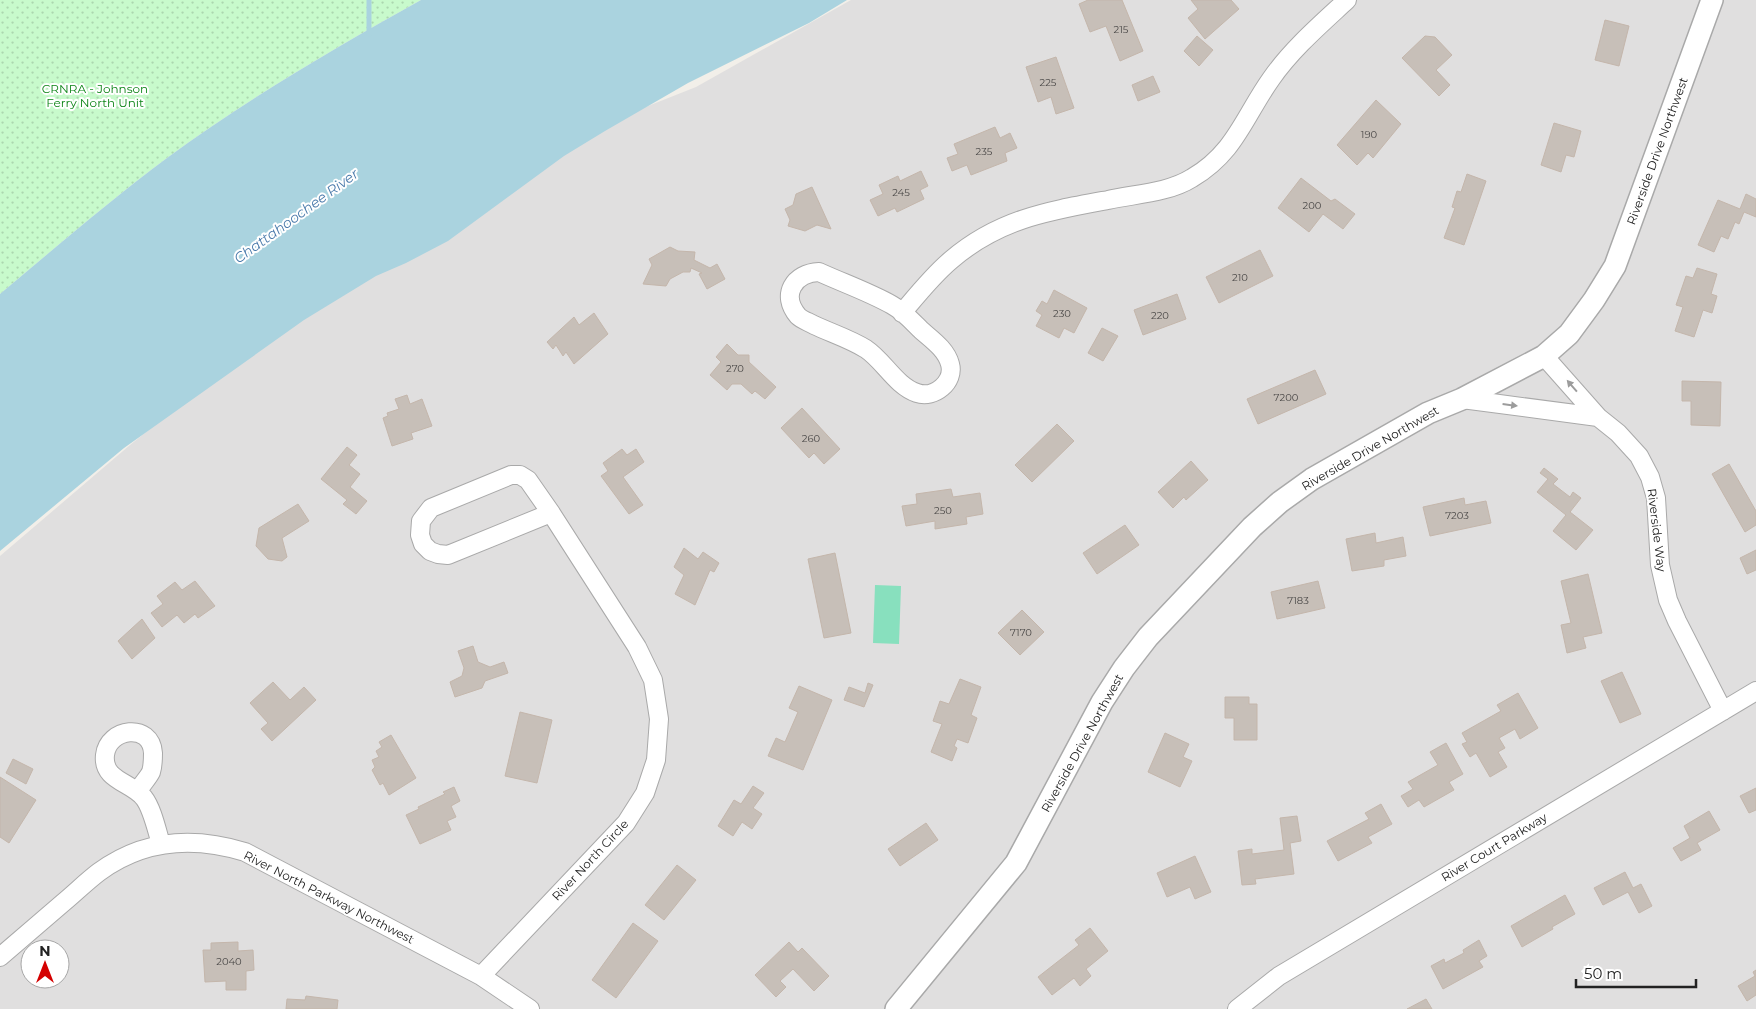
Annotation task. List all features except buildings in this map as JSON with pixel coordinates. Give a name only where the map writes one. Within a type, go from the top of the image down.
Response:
[{"type":"street","points":[[902,312],[931,279],[951,260],[976,241],[1000,228],[1045,212],[1170,188],[1190,180],[1209,168],[1231,145],[1271,78],[1304,40],[1347,0]]},
{"type":"street","name":"Riverside Drive Northwest","points":[[896,1009],[1016,863],[1102,702],[1124,668],[1148,636],[1252,527],[1280,502],[1312,478],[1428,413],[1462,399],[1544,356],[1569,334],[1594,300],[1615,266],[1712,0]]},
{"type":"street","points":[[819,272],[893,305],[902,312],[943,351],[950,365],[949,377],[942,388],[932,394],[920,394],[910,390],[866,349],[800,318],[791,307],[790,293],[794,282],[801,276],[819,272]]},
{"type":"street","name":"Riverside Way","points":[[1544,356],[1598,417],[1618,433],[1639,456],[1650,477],[1656,498],[1660,565],[1668,600],[1723,711]]},
{"type":"street","points":[[1462,399],[1598,417]]},
{"type":"street","name":"River North Circle","points":[[481,976],[626,823],[645,793],[656,760],[659,719],[654,680],[637,647],[551,513],[528,480],[520,475],[511,475],[431,508],[421,521],[420,535],[423,544],[430,551],[448,555],[551,513]]},
{"type":"street","name":"River Court Parkway","points":[[1237,1009],[1279,976],[1756,691]]},
{"type":"street","points":[[138,791],[146,800],[161,844]]},
{"type":"street","name":"River North Parkway Northwest","points":[[0,957],[99,872],[128,855],[161,844],[182,841],[203,842],[245,852],[481,976],[530,1009]]},
{"type":"shaded area","points":[[851,0],[1756,0],[1756,1009],[0,1009],[0,556],[130,445],[454,183],[696,87]]},
{"type":"green space","name":"CRNRA - Johnson Ferry North Unit","points":[[0,0],[421,0],[292,75],[197,136],[124,191],[0,294]]},
{"type":"green space","points":[[875,585],[901,586],[899,644],[873,643]]},
{"type":"water","name":"Chattahoochee River","points":[[421,0],[847,0],[809,23],[688,83],[605,131],[564,156],[448,241],[376,276],[304,320],[124,448],[0,551],[0,294],[124,191],[197,136],[292,75]]},
{"type":"waterway","points":[[369,0],[369,34]]}]
